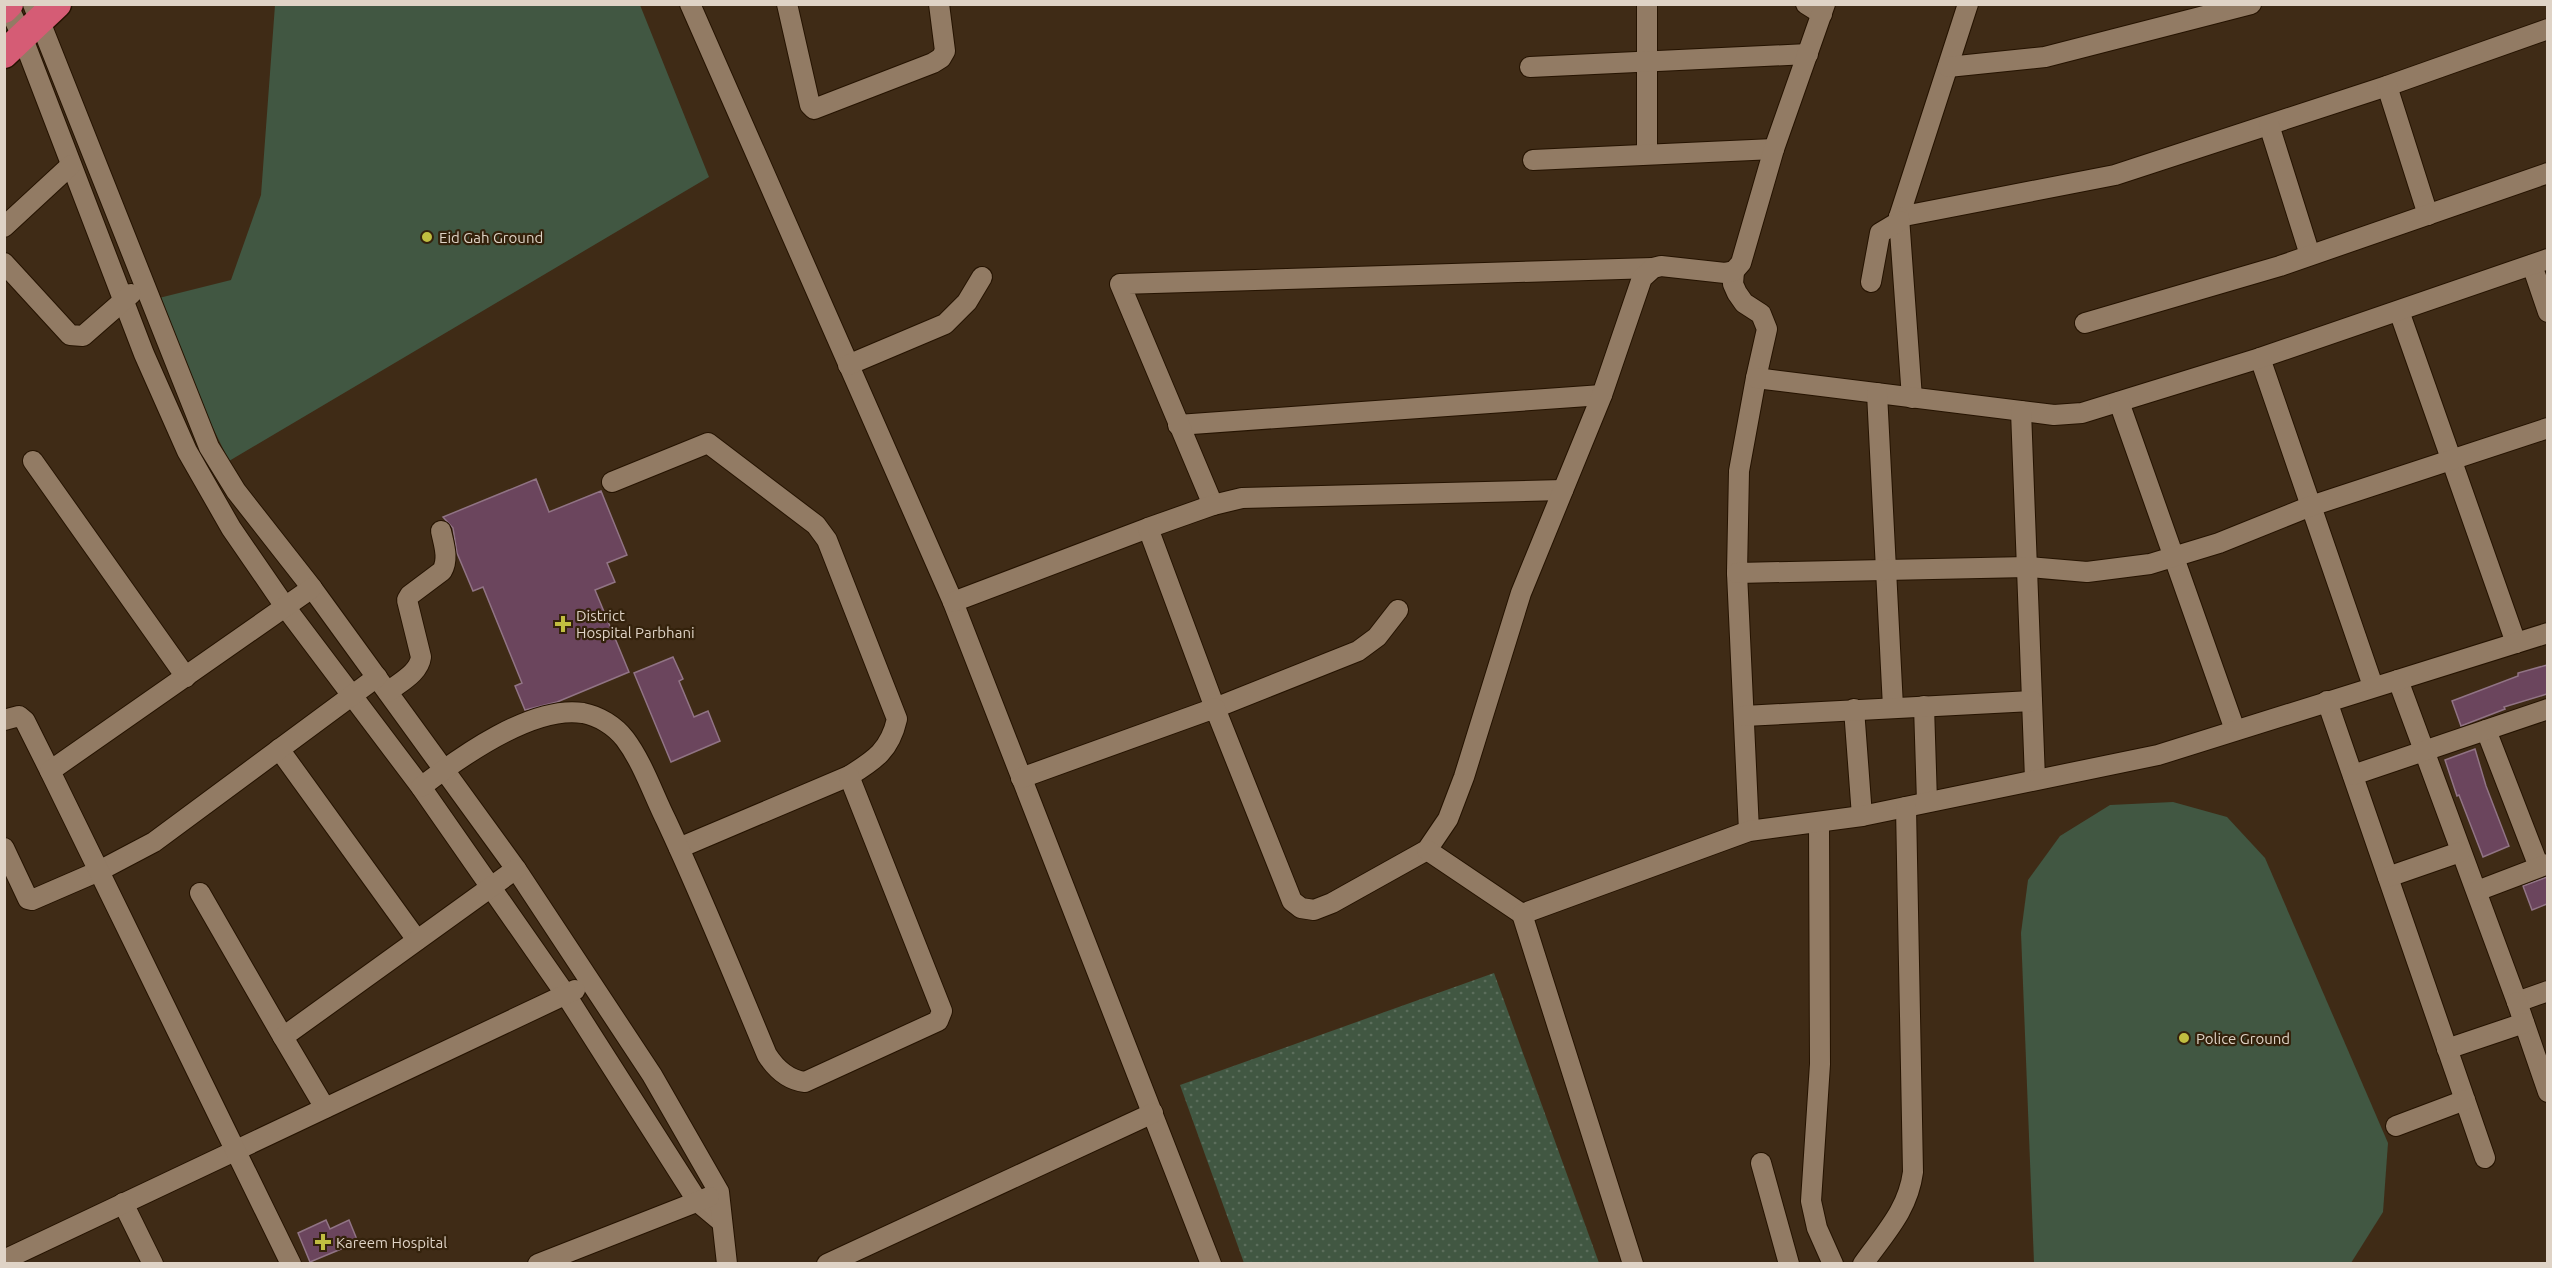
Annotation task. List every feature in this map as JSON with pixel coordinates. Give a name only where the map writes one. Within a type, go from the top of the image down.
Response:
[{"type":"street","points":[[690,4],[953,602],[1211,1263]]},
{"type":"street","points":[[787,4],[810,105],[814,109],[942,58],[945,51],[939,4]]},
{"type":"street","points":[[1647,4],[1647,154]]},
{"type":"street","points":[[1912,398],[1900,219],[1968,4]]},
{"type":"street","points":[[1948,67],[2044,57],[2251,4]]},
{"type":"street","points":[[1213,505],[1120,285],[1662,266],[1725,273],[1734,271],[1741,263],[1774,149],[1808,54],[1818,8]]},
{"type":"street","points":[[21,16],[71,165],[186,451],[231,528],[286,608],[421,787],[566,995],[698,1202],[722,1222]]},
{"type":"street","points":[[21,16],[144,283],[209,447],[236,491],[312,588],[516,870],[652,1075],[719,1192],[728,1263]]},
{"type":"street","points":[[1870,282],[1880,233],[1900,219],[2115,175],[2387,86],[2547,29]]},
{"type":"street","points":[[1530,67],[1808,54]]},
{"type":"street","points":[[2387,86],[2428,214]]},
{"type":"street","points":[[2269,125],[2310,255]]},
{"type":"street","points":[[1533,160],[1774,149]]},
{"type":"street","points":[[4,227],[71,165]]},
{"type":"street","points":[[2085,322],[2213,287],[2547,173]]},
{"type":"street","points":[[1756,378],[2054,415],[2082,413],[2260,358],[2540,262],[2547,312]]},
{"type":"street","points":[[4,263],[70,335],[75,337],[83,336],[144,283]]},
{"type":"street","points":[[1148,528],[1215,708],[1292,901],[1301,908],[1314,910],[1332,903],[1427,850],[1448,819],[1464,777],[1521,593],[1602,395],[1642,278],[1653,268]]},
{"type":"street","points":[[1734,271],[1737,293],[1744,303],[1761,314],[1766,321],[1767,329],[1739,471],[1737,573],[1749,831]]},
{"type":"street","points":[[848,365],[945,324],[962,308],[982,277]]},
{"type":"street","points":[[2399,310],[2516,642]]},
{"type":"street","points":[[2260,358],[2373,686]]},
{"type":"street","points":[[1877,393],[1893,707]]},
{"type":"street","points":[[1178,425],[1602,395]]},
{"type":"street","points":[[2118,402],[2235,730]]},
{"type":"street","points":[[2021,411],[2035,779]]},
{"type":"street","points":[[1737,573],[2028,567],[2087,572],[2150,564],[2174,558],[2311,506],[2547,428]]},
{"type":"street","points":[[612,482],[708,443],[822,531],[897,719],[890,743],[882,753],[849,776],[679,848]]},
{"type":"street","points":[[33,461],[186,676]]},
{"type":"street","points":[[953,602],[1148,528],[1213,505],[1242,498],[1563,490]]},
{"type":"street","points":[[4,848],[28,899],[32,900],[99,871],[153,842],[352,695],[416,670],[421,657],[407,600],[445,566],[441,531]]},
{"type":"street","points":[[50,771],[312,588]]},
{"type":"street","points":[[1021,778],[1215,708],[1358,651],[1377,637],[1398,610]]},
{"type":"street","points":[[1522,914],[1749,831],[1862,816],[2158,755],[2547,633]]},
{"type":"street","points":[[2398,680],[2517,1002],[2547,1092]]},
{"type":"street","points":[[1744,716],[2032,701]]},
{"type":"street","points":[[2327,701],[2485,1158]]},
{"type":"street","points":[[1924,706],[1927,802]]},
{"type":"street","points":[[1854,709],[1862,816]]},
{"type":"street","points":[[2353,775],[2547,710]]},
{"type":"street","points":[[421,787],[444,769],[516,726],[566,712],[601,719],[614,728],[625,740],[679,848],[767,1055],[775,1067],[786,1075],[797,1081],[812,1081],[938,1021],[942,1017],[942,1011],[849,776]]},
{"type":"street","points":[[4,720],[19,716],[25,721],[291,1263]]},
{"type":"street","points":[[2476,891],[2543,866],[2486,730]]},
{"type":"street","points":[[279,748],[417,940]]},
{"type":"street","points":[[1863,1263],[1901,1212],[1910,1193],[1913,1172],[1906,807]]},
{"type":"street","points":[[1819,823],[1820,1065],[1811,1201],[1817,1228],[1833,1263]]},
{"type":"street","points":[[1427,850],[1522,914],[1633,1263]]},
{"type":"street","points":[[2388,877],[2460,852]]},
{"type":"street","points":[[283,1037],[516,870]]},
{"type":"street","points":[[200,893],[325,1107]]},
{"type":"street","points":[[8,1257],[591,982]]},
{"type":"street","points":[[2517,1002],[2547,991]]},
{"type":"street","points":[[2447,1049],[2524,1023]]},
{"type":"street","points":[[626,1090],[652,1075]]},
{"type":"street","points":[[2396,1126],[2465,1100]]},
{"type":"street","points":[[827,1263],[1153,1113]]},
{"type":"street","points":[[1761,1163],[1789,1263]]},
{"type":"street","points":[[538,1263],[719,1192]]},
{"type":"street","points":[[123,1203],[153,1263]]},
{"type":"green space","name":"Eid Gah Ground","points":[[275,5],[640,5],[709,177],[229,461],[151,300],[231,280],[261,195]]},
{"type":"green space","name":"Police Ground","points":[[2173,802],[2227,817],[2265,858],[2388,1143],[2383,1212],[2351,1263],[2034,1263],[2021,933],[2028,880],[2060,836],[2110,805]]},
{"type":"green space","points":[[1494,973],[1599,1263],[1244,1263],[1180,1085]]},
{"type":"building","points":[[536,479],[549,512],[601,491],[627,555],[607,563],[615,582],[595,590],[629,672],[557,702],[525,710],[515,686],[522,683],[483,587],[473,591],[457,553],[453,528],[443,517]]},
{"type":"building","points":[[673,657],[683,679],[679,681],[694,717],[708,711],[720,741],[671,762],[634,673]]},
{"type":"building","points":[[2547,665],[2547,694],[2504,707],[2505,709],[2461,726],[2452,701],[2518,676],[2518,673]]},
{"type":"building","points":[[2475,749],[2486,786],[2509,846],[2483,857],[2459,795],[2457,796],[2445,760]]},
{"type":"building","points":[[2547,877],[2547,904],[2532,910],[2523,886]]},
{"type":"building","points":[[326,1220],[330,1229],[349,1220],[358,1242],[310,1262],[298,1233]]},
{"type":"place","name":"Eid Gah Ground","points":[[427,237]]},
{"type":"place","name":"District Hospital Parbhani","points":[[563,624]]},
{"type":"place","name":"Police Ground","points":[[2184,1038]]},
{"type":"place","name":"Kareem Hospital","points":[[323,1242]]}]
